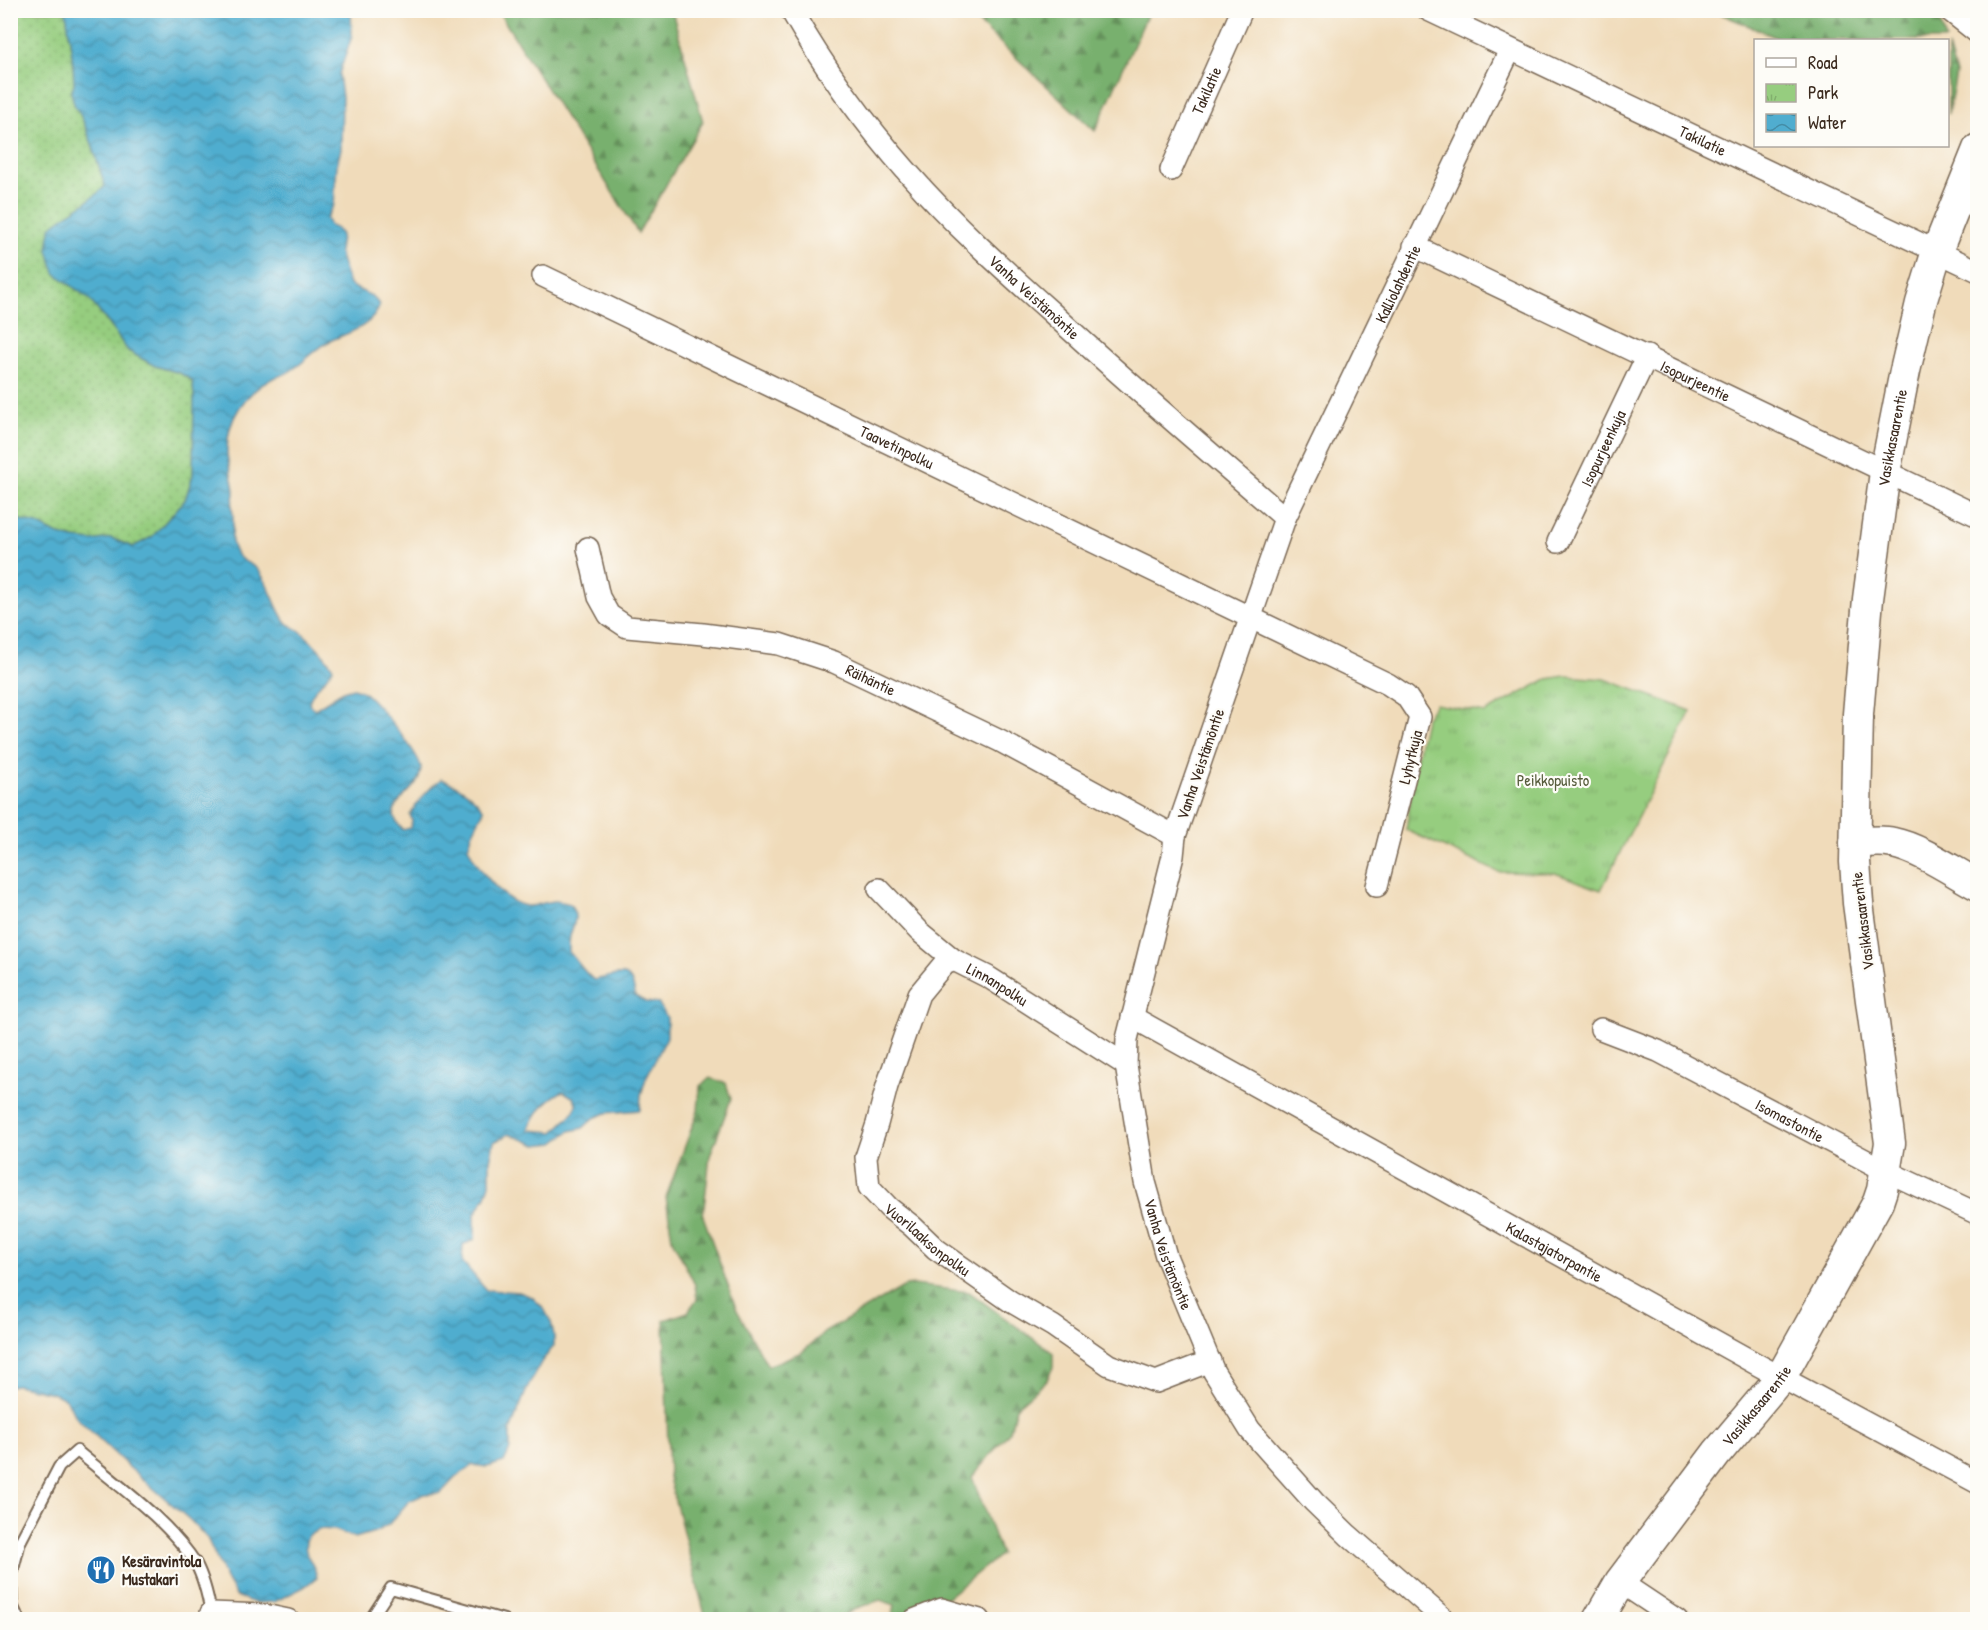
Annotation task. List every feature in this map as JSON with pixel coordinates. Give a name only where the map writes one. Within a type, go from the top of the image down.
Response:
[{"type":"street","name":"Vanha Veistämöntie","points":[[791,10],[814,51],[855,109],[911,176],[988,255],[1107,364],[1285,518],[1175,836],[1173,856],[1127,1039],[1126,1065],[1145,1182],[1166,1256],[1214,1372],[1250,1430],[1314,1502],[1445,1620]]},
{"type":"street","name":"Takilatie","points":[[1171,170],[1242,10]]},
{"type":"street","name":"Takilatie","points":[[1428,10],[1977,271]]},
{"type":"street","points":[[1949,10],[1977,33]]},
{"type":"street","name":"Kalliolahdentie","points":[[1285,518],[1510,50]]},
{"type":"street","name":"Vasikkasaarentie","points":[[1598,1620],[1620,1582],[1717,1453],[1781,1377],[1878,1202],[1886,1171],[1890,1143],[1858,903],[1855,843],[1858,714],[1868,599],[1885,472],[1921,303],[1936,251],[1977,149]]},
{"type":"street","name":"Isopurjeentie","points":[[1414,246],[1977,516]]},
{"type":"street","name":"Taavetinpolku","points":[[543,276],[1250,618]]},
{"type":"street","name":"Isopurjeenkuja","points":[[1558,542],[1647,356]]},
{"type":"street","name":"Räihäntie","points":[[588,548],[599,597],[609,615],[627,627],[779,644],[834,662],[1000,741],[1175,836]]},
{"type":"street","name":"Lyhytkuja","points":[[1250,618],[1388,684],[1406,696],[1420,717],[1377,886]]},
{"type":"street","points":[[1855,843],[1893,843],[1915,851],[1977,885]]},
{"type":"street","name":"Linnanpolku","points":[[879,889],[919,931],[954,960],[988,977],[1126,1065]]},
{"type":"street","name":"Vuorilaaksonpolku","points":[[954,960],[943,965],[919,994],[902,1039],[866,1157],[869,1186],[889,1208],[936,1249],[1010,1301],[1053,1326],[1109,1365],[1156,1382],[1209,1361]]},
{"type":"street","name":"Kalastajatorpantie","points":[[1132,1017],[1781,1377],[1977,1483]]},
{"type":"street","name":"Isomastontie","points":[[1601,1029],[1658,1051],[1886,1171],[1977,1214]]},
{"type":"street","points":[[1620,1582],[1677,1620]]},
{"type":"street","points":[[914,1620],[942,1609],[980,1620]]},
{"type":"street","points":[[210,1616],[250,1614],[288,1620]]},
{"type":"lane","points":[[19,1620],[12,1605],[11,1577],[20,1542],[59,1467],[77,1452],[173,1535],[196,1565],[207,1593],[210,1616]]},
{"type":"lane","points":[[370,1620],[391,1588],[504,1620]]},
{"type":"green space","points":[[11,11],[66,11],[73,63],[74,104],[92,144],[105,186],[94,198],[55,273],[89,299],[128,351],[155,366],[180,373],[192,380],[194,395],[193,475],[185,500],[152,537],[133,547],[111,538],[92,541],[74,539],[56,534],[37,524],[11,518]]},
{"type":"green space","points":[[498,11],[672,11],[703,122],[638,233]]},
{"type":"green space","points":[[966,11],[1149,11],[1095,131]]},
{"type":"green space","points":[[1714,11],[1939,11],[1937,12],[1946,39],[1780,39]]},
{"type":"green space","points":[[1949,50],[1956,74],[1949,109]]},
{"type":"green space","name":"Peikkopuisto","points":[[1565,676],[1605,679],[1691,711],[1601,890],[1555,873],[1498,872],[1406,830],[1425,719],[1435,704],[1485,713],[1547,679]]},
{"type":"green space","points":[[710,1078],[726,1083],[731,1099],[710,1156],[703,1216],[736,1308],[768,1366],[802,1352],[825,1332],[905,1286],[914,1285],[969,1292],[1053,1353],[1053,1367],[1047,1380],[1016,1407],[1010,1431],[972,1477],[1001,1554],[946,1598],[892,1617],[895,1605],[880,1600],[857,1608],[838,1619],[706,1619],[669,1478],[664,1320],[688,1312],[697,1299],[695,1285],[672,1239],[666,1197],[698,1111],[700,1086]]},
{"type":"water","points":[[248,10],[351,11],[352,36],[339,74],[342,97],[341,149],[337,165],[334,205],[326,218],[330,226],[337,229],[341,235],[339,252],[349,285],[372,296],[380,305],[367,323],[328,342],[288,372],[263,384],[246,399],[234,417],[227,451],[234,491],[232,539],[234,548],[240,558],[262,575],[285,621],[309,639],[333,668],[316,689],[309,704],[315,709],[343,691],[353,688],[360,690],[379,708],[414,752],[421,768],[419,778],[396,805],[394,812],[403,830],[410,828],[412,821],[410,815],[413,810],[441,779],[465,792],[484,810],[468,847],[477,864],[492,883],[518,904],[530,906],[555,901],[570,904],[575,917],[569,952],[584,970],[594,980],[616,975],[627,976],[631,980],[635,996],[646,1002],[659,1004],[667,1018],[667,1037],[646,1078],[640,1110],[606,1113],[594,1118],[583,1128],[570,1131],[554,1143],[537,1145],[509,1134],[494,1142],[490,1161],[490,1184],[475,1214],[475,1239],[463,1245],[462,1261],[486,1290],[519,1292],[532,1297],[544,1309],[551,1322],[554,1335],[554,1346],[529,1384],[510,1431],[510,1449],[504,1462],[487,1467],[473,1465],[455,1478],[441,1493],[425,1494],[409,1501],[389,1524],[378,1531],[355,1538],[335,1530],[321,1529],[308,1535],[306,1552],[317,1577],[304,1587],[274,1602],[255,1603],[236,1596],[207,1538],[77,1418],[66,1399],[53,1393],[16,1385],[10,1386],[11,518],[37,524],[56,534],[74,539],[92,541],[111,538],[133,547],[152,537],[185,500],[193,475],[194,395],[192,380],[180,373],[155,366],[128,351],[89,299],[55,273],[48,250],[51,227],[105,186],[92,144],[71,92],[74,84],[73,63],[66,11],[234,11],[239,14]],"holes":[[[563,1091],[574,1098],[577,1105],[572,1114],[554,1132],[529,1130],[538,1112],[552,1098]]]},
{"type":"place","name":"Kesäravintola Mustakari","points":[[101,1570]]}]
